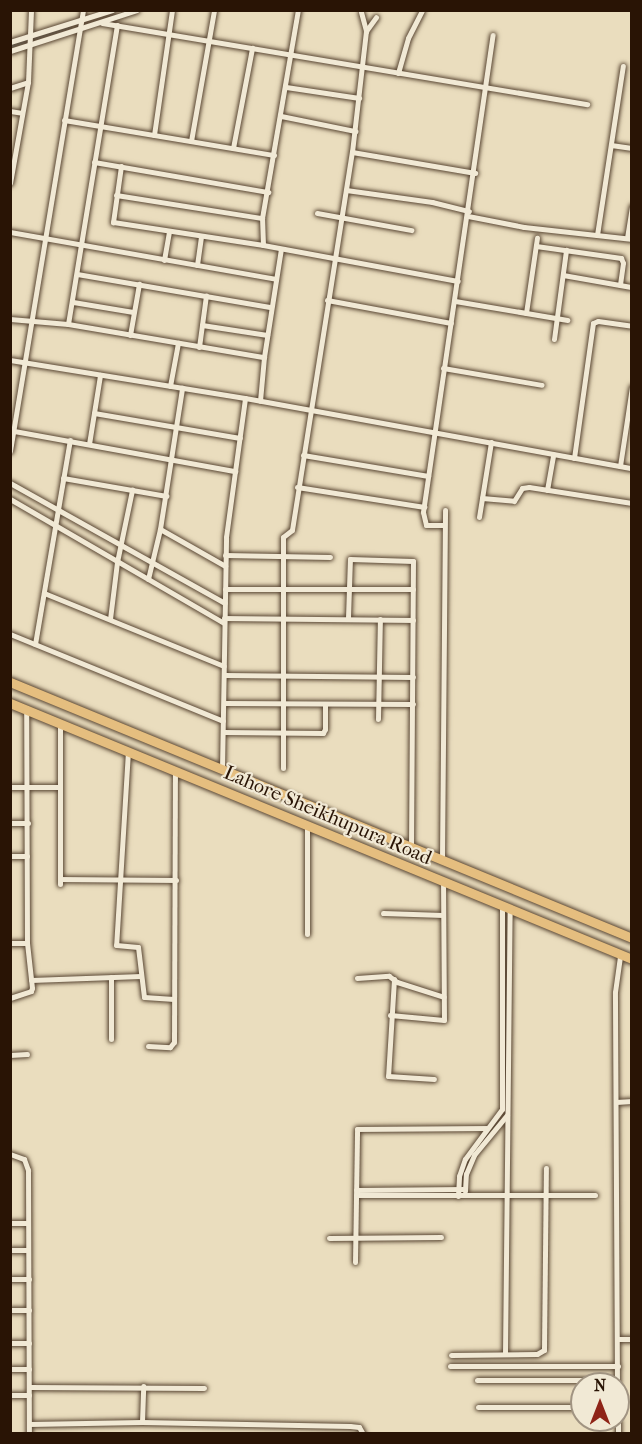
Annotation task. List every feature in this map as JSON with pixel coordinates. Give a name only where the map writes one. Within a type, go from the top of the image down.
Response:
[{"type":"highway","name":"Lahore Sheikhupura Road","points":[[10,682],[222,772],[632,938]]},
{"type":"highway","name":"Lahore Sheikhupura Road","points":[[10,703],[632,959]]},
{"type":"street","points":[[11,179],[13,150],[28,82],[31,10]]},
{"type":"street","points":[[10,452],[83,10]]},
{"type":"street","points":[[10,42],[112,10]]},
{"type":"street","points":[[10,51],[137,10]]},
{"type":"street","points":[[154,135],[172,10]]},
{"type":"street","points":[[191,141],[214,10]]},
{"type":"street","points":[[262,245],[262,218],[298,10]]},
{"type":"street","points":[[398,73],[408,38],[422,10]]},
{"type":"street","points":[[283,768],[284,537],[292,530],[333,258],[352,152],[366,31],[361,12]]},
{"type":"street","points":[[366,31],[376,17]]},
{"type":"street","points":[[102,23],[587,104]]},
{"type":"street","points":[[68,324],[117,25]]},
{"type":"street","points":[[444,525],[426,525],[423,518],[424,507],[443,368],[488,86],[493,35]]},
{"type":"street","points":[[233,148],[252,48]]},
{"type":"street","points":[[597,235],[623,66]]},
{"type":"street","points":[[10,88],[28,82]]},
{"type":"street","points":[[286,87],[359,98]]},
{"type":"street","points":[[10,111],[22,113]]},
{"type":"street","points":[[281,116],[355,131]]},
{"type":"street","points":[[64,120],[274,155]]},
{"type":"street","points":[[611,145],[632,148]]},
{"type":"street","points":[[352,152],[475,172]]},
{"type":"street","points":[[94,162],[268,192]]},
{"type":"street","points":[[121,166],[113,222],[262,245],[458,281]]},
{"type":"street","points":[[346,190],[425,201],[524,227],[629,239],[632,206]]},
{"type":"street","points":[[116,195],[262,218]]},
{"type":"street","points":[[317,213],[411,230]]},
{"type":"street","points":[[10,232],[276,279]]},
{"type":"street","points":[[164,260],[169,232]]},
{"type":"street","points":[[197,265],[201,236]]},
{"type":"street","points":[[526,313],[537,238]]},
{"type":"street","points":[[536,246],[621,258],[623,263],[620,285]]},
{"type":"street","points":[[260,401],[267,335],[281,249]]},
{"type":"street","points":[[554,339],[566,250]]},
{"type":"street","points":[[77,274],[271,307]]},
{"type":"street","points":[[563,275],[631,286]]},
{"type":"street","points":[[130,335],[139,284]]},
{"type":"street","points":[[199,347],[206,295]]},
{"type":"street","points":[[327,300],[451,323]]},
{"type":"street","points":[[454,301],[567,320]]},
{"type":"street","points":[[73,302],[133,312]]},
{"type":"street","points":[[10,319],[68,324],[264,357]]},
{"type":"street","points":[[574,458],[593,324],[598,321],[632,326]]},
{"type":"street","points":[[202,325],[267,335]]},
{"type":"street","points":[[170,386],[178,343]]},
{"type":"street","points":[[10,360],[245,398],[632,468]]},
{"type":"street","points":[[443,368],[542,385]]},
{"type":"street","points":[[90,444],[100,375]]},
{"type":"street","points":[[620,466],[632,387]]},
{"type":"street","points":[[148,579],[166,496],[182,388]]},
{"type":"street","points":[[222,772],[225,555],[245,398]]},
{"type":"street","points":[[94,413],[176,425],[240,438]]},
{"type":"street","points":[[14,431],[235,471]]},
{"type":"street","points":[[35,644],[70,441]]},
{"type":"street","points":[[479,517],[491,442]]},
{"type":"street","points":[[303,455],[428,476]]},
{"type":"street","points":[[547,490],[553,455]]},
{"type":"street","points":[[63,478],[166,496]]},
{"type":"street","points":[[10,483],[225,603]]},
{"type":"street","points":[[297,487],[424,507]]},
{"type":"street","points":[[482,498],[510,502],[518,498],[524,488],[632,503]]},
{"type":"street","points":[[110,619],[117,562],[122,547],[132,490]]},
{"type":"street","points":[[10,499],[117,562],[224,620],[284,618],[413,620]]},
{"type":"street","points":[[442,861],[445,510]]},
{"type":"street","points":[[160,529],[225,566]]},
{"type":"street","points":[[225,555],[330,557]]},
{"type":"street","points":[[348,618],[351,558],[412,560],[411,848]]},
{"type":"street","points":[[225,589],[413,589]]},
{"type":"street","points":[[44,593],[224,666]]},
{"type":"street","points":[[378,718],[380,619]]},
{"type":"street","points":[[10,634],[223,721]]},
{"type":"street","points":[[224,675],[413,677]]},
{"type":"street","points":[[224,703],[413,704]]},
{"type":"street","points":[[223,732],[324,732],[325,704]]},
{"type":"street","points":[[10,998],[31,991],[27,944],[26,709]]},
{"type":"street","points":[[60,723],[60,881],[176,880]]},
{"type":"street","points":[[128,751],[116,945],[138,947],[144,997],[174,999]]},
{"type":"street","points":[[148,1046],[173,1045],[175,770]]},
{"type":"street","points":[[10,787],[59,787]]},
{"type":"street","points":[[10,823],[28,823]]},
{"type":"street","points":[[307,825],[307,934]]},
{"type":"street","points":[[10,856],[27,856]]},
{"type":"street","points":[[390,1015],[443,1021],[442,882]]},
{"type":"street","points":[[505,1354],[508,1113],[506,908]]},
{"type":"street","points":[[458,1193],[463,1162],[487,1128],[498,1117],[502,1106],[506,908]]},
{"type":"street","points":[[383,913],[443,915]]},
{"type":"street","points":[[10,943],[27,944]]},
{"type":"street","points":[[618,1372],[615,977],[620,955]]},
{"type":"street","points":[[30,980],[141,976]]},
{"type":"street","points":[[357,978],[389,976],[444,997]]},
{"type":"street","points":[[111,977],[111,1039]]},
{"type":"street","points":[[394,979],[388,1077],[434,1079]]},
{"type":"street","points":[[10,1055],[27,1054]]},
{"type":"street","points":[[616,1102],[632,1101]]},
{"type":"street","points":[[465,1192],[466,1174],[474,1155],[508,1113]]},
{"type":"street","points":[[355,1262],[358,1128],[487,1128]]},
{"type":"street","points":[[10,1155],[22,1158],[27,1166],[29,1434]]},
{"type":"street","points":[[451,1355],[539,1354],[544,1348],[546,1168]]},
{"type":"street","points":[[356,1192],[595,1195]]},
{"type":"street","points":[[10,1223],[28,1223]]},
{"type":"street","points":[[329,1238],[441,1237]]},
{"type":"street","points":[[10,1250],[28,1250]]},
{"type":"street","points":[[10,1279],[28,1279]]},
{"type":"street","points":[[10,1310],[29,1310]]},
{"type":"street","points":[[617,1339],[632,1339]]},
{"type":"street","points":[[10,1343],[29,1343]]},
{"type":"street","points":[[450,1366],[618,1366]]},
{"type":"street","points":[[10,1369],[29,1369]]},
{"type":"street","points":[[477,1380],[570,1381]]},
{"type":"street","points":[[142,1422],[143,1386]]},
{"type":"street","points":[[29,1387],[204,1388]]},
{"type":"street","points":[[10,1395],[29,1395]]},
{"type":"street","points":[[478,1407],[570,1407]]},
{"type":"street","points":[[29,1424],[142,1422],[350,1426],[359,1427],[363,1434]]},
{"type":"waterway","points":[[10,45],[69,26]]}]
